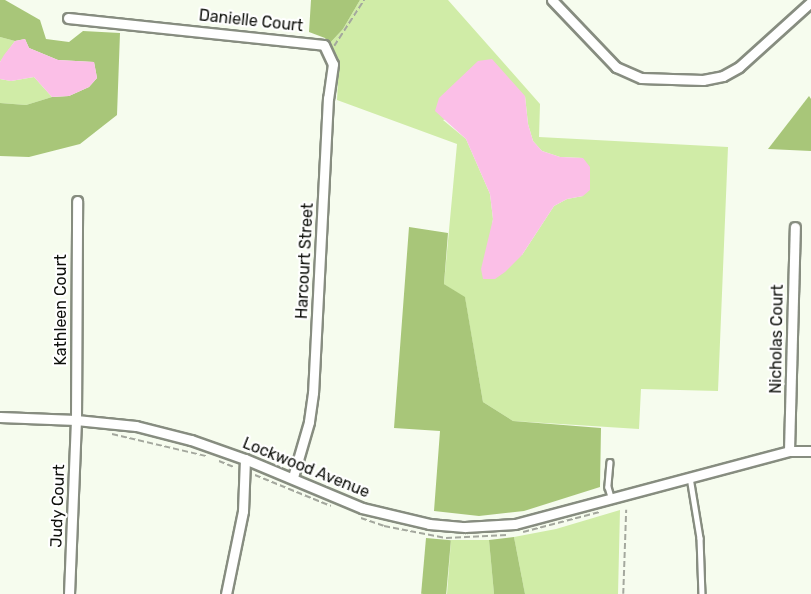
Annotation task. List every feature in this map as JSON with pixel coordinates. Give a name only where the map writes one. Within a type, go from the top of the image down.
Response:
[{"type":"street","points":[[552,0],[616,67],[641,78],[703,80],[723,76],[739,67],[811,2]]},
{"type":"street","name":"Danielle Court","points":[[68,18],[326,49]]},
{"type":"street","name":"Harcourt Street","points":[[293,477],[309,422],[313,393],[328,98],[333,64],[326,49]]},
{"type":"street","name":"Kathleen Court","points":[[76,420],[77,201]]},
{"type":"street","name":"Nicholas Court","points":[[789,451],[795,227]]},
{"type":"street","name":"Lockwood Avenue","points":[[0,417],[76,420],[136,426],[191,440],[245,459],[293,477],[362,508],[429,524],[465,527],[515,524],[789,451],[811,451]]},
{"type":"street","name":"Judy Court","points":[[69,594],[76,420]]},
{"type":"street","points":[[226,594],[243,511],[245,459]]},
{"type":"lane","points":[[610,462],[608,487],[611,497]]},
{"type":"lane","points":[[690,477],[700,538],[702,594]]},
{"type":"path","points":[[326,49],[340,40],[364,0]]},
{"type":"path","points":[[623,594],[626,510]]},
{"type":"green space","points":[[0,0],[5,0],[40,20],[46,39],[69,42],[83,31],[120,33],[117,115],[80,144],[29,157],[0,156],[0,103],[26,105],[52,97],[69,96],[89,87],[97,78],[94,62],[58,60],[29,48],[25,39],[15,41],[0,37]]},
{"type":"green space","points":[[311,0],[360,0],[343,29],[329,44],[325,38],[309,32]]},
{"type":"green space","points":[[360,0],[448,0],[540,104],[539,137],[728,147],[718,391],[641,389],[639,429],[513,421],[483,402],[465,298],[444,284],[457,144],[337,100],[339,60],[329,44],[343,29]],"holes":[[[525,96],[528,124],[533,141],[542,151],[560,157],[583,158],[583,196],[567,199],[554,206],[522,255],[489,244],[493,219],[490,194],[466,139],[443,120]]]},
{"type":"green space","points":[[0,37],[15,41],[0,62]]},
{"type":"green space","points":[[34,77],[52,97],[26,105],[0,103],[0,79],[11,81]]},
{"type":"green space","points":[[809,96],[811,99],[811,151],[768,149]]},
{"type":"green space","points":[[409,227],[448,233],[444,284],[465,297],[483,402],[513,421],[601,428],[600,487],[524,511],[479,516],[434,511],[440,431],[394,428]]},
{"type":"green space","points":[[620,510],[618,594],[525,594],[514,537],[556,529]]},
{"type":"green space","points":[[514,537],[525,594],[494,594],[489,540]]},
{"type":"green space","points":[[426,538],[451,540],[446,594],[421,594]]},
{"type":"green space","points":[[451,540],[489,540],[494,594],[447,594]]},
{"type":"shaded area","points":[[25,39],[29,48],[58,60],[94,62],[97,78],[89,87],[69,96],[52,97],[34,77],[11,81],[0,79],[0,62],[4,55],[15,41]]},
{"type":"shaded area","points":[[492,59],[525,96],[528,124],[533,141],[542,151],[560,157],[583,158],[590,167],[590,190],[583,196],[567,199],[554,206],[522,255],[495,279],[483,279],[481,269],[493,219],[490,194],[466,139],[435,111],[439,98],[478,61]]}]
